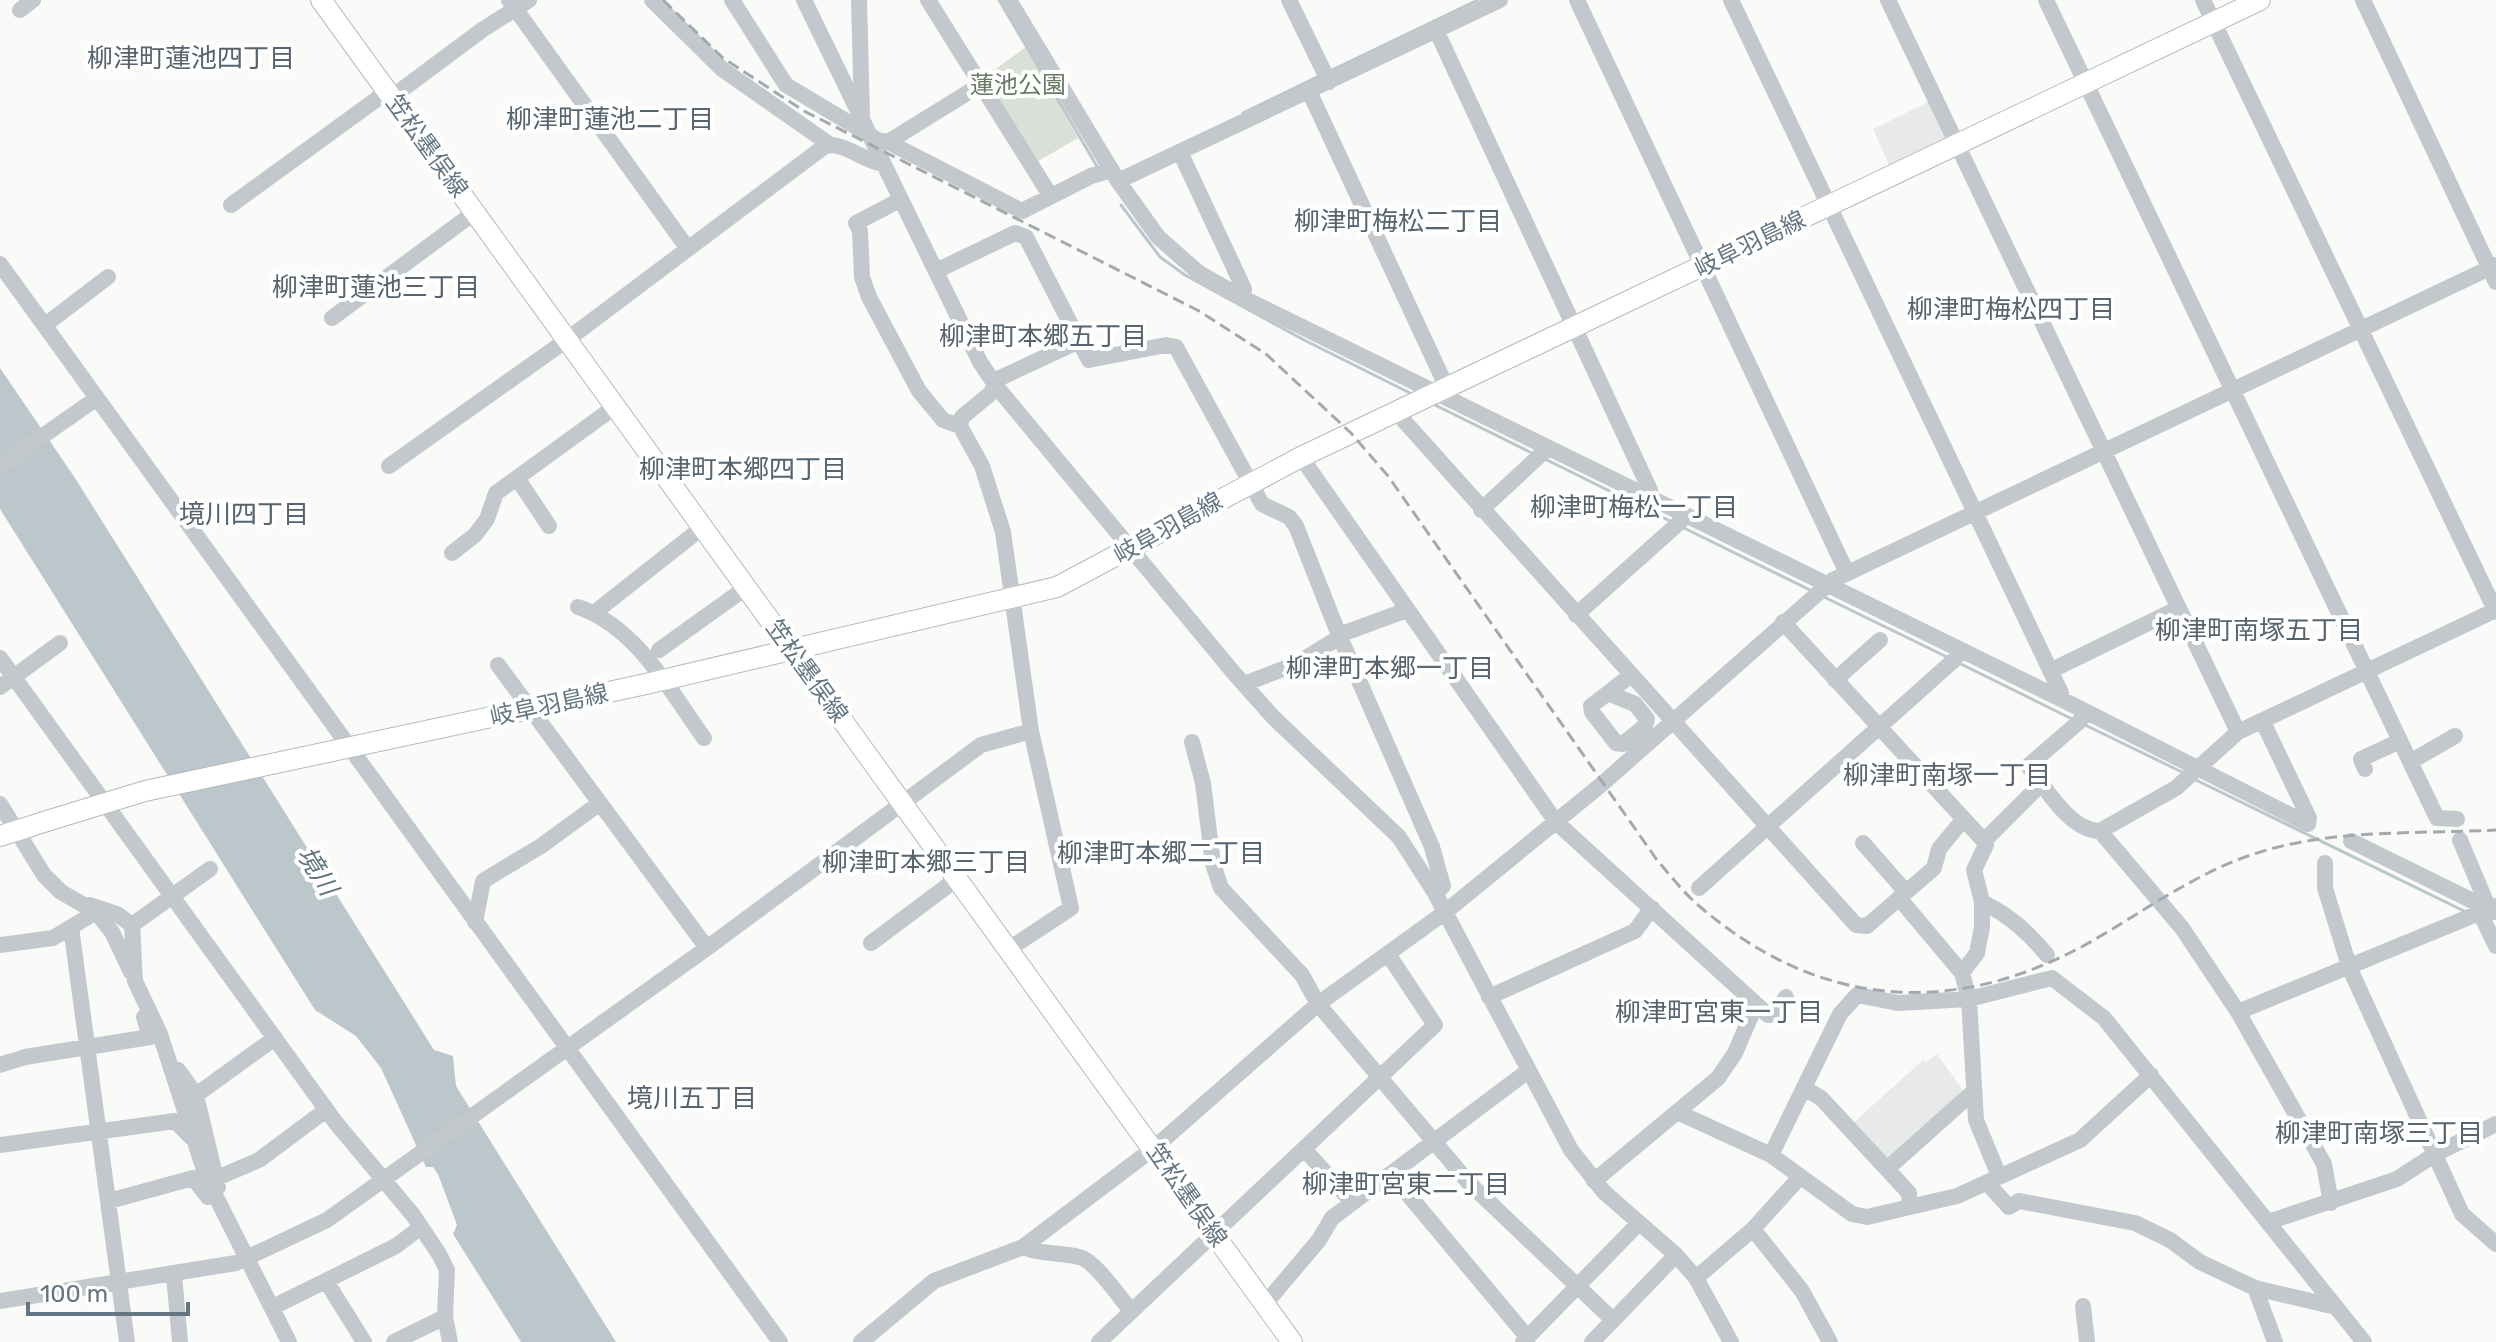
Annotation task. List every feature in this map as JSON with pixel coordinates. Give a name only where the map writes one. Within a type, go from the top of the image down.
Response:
[{"type":"main road","name":"笠松墨俣線","points":[[321,0],[1292,1342]]},
{"type":"main road","name":"岐阜羽島線","points":[[7,833],[145,791],[655,683],[1057,587],[1301,457],[2260,0]]},
{"type":"street","points":[[652,0],[722,69],[829,144],[873,163],[884,164]]},
{"type":"street","points":[[732,0],[786,85],[1022,211],[1050,195],[1181,154],[1496,1]]},
{"type":"street","points":[[804,0],[980,362],[996,386],[1130,550],[1273,717],[1380,815],[1399,837],[1435,893],[1571,1150],[1594,1181],[1676,1255],[1696,1278],[1731,1342]]},
{"type":"street","points":[[859,0],[865,127]]},
{"type":"street","points":[[928,0],[1050,195]]},
{"type":"street","points":[[1009,0],[1115,176],[1158,237],[1179,258],[1243,298],[1442,390],[1548,448],[2061,699],[2308,824],[2309,818],[2263,722]]},
{"type":"street","points":[[1289,0],[1329,82]]},
{"type":"street","points":[[1577,0],[1700,268],[1847,573]]},
{"type":"street","points":[[1731,0],[2061,699]]},
{"type":"street","points":[[1888,0],[2238,732]]},
{"type":"street","points":[[2046,0],[2437,818],[2457,819]]},
{"type":"street","points":[[2085,712],[2080,721],[2028,766],[2075,822],[2088,831],[2100,831],[2176,788],[2238,732],[2496,611],[2203,0]]},
{"type":"street","points":[[861,1342],[934,1281],[1023,1247],[1154,1148],[1318,1004],[1444,913],[1556,822],[1825,586],[2360,329],[2494,272],[2363,0]]},
{"type":"street","points":[[231,205],[517,3],[688,249]]},
{"type":"street","points":[[1437,32],[1650,490],[1650,499]]},
{"type":"street","points":[[888,142],[980,85]]},
{"type":"street","points":[[1309,91],[1442,390]]},
{"type":"street","points":[[389,466],[568,339],[829,144]]},
{"type":"street","points":[[1181,154],[1244,289],[1243,298]]},
{"type":"street","points":[[900,200],[856,223],[860,231],[862,277],[919,391],[943,420],[960,426]]},
{"type":"street","points":[[332,318],[475,212]]},
{"type":"street","points":[[936,271],[1015,233],[1026,237],[1077,342],[1089,360],[1166,345],[1176,347],[1262,504],[1289,517],[1296,526],[1339,636],[1432,847],[1443,886],[1435,893]]},
{"type":"street","points":[[0,264],[780,1342]]},
{"type":"street","points":[[45,325],[108,277]]},
{"type":"street","points":[[1009,949],[1071,908],[1031,731],[1003,532],[982,466],[960,426],[962,417],[996,386],[1000,378],[1077,342]]},
{"type":"street","points":[[0,466],[97,398]]},
{"type":"street","points":[[452,553],[475,535],[487,519],[496,493],[616,406]]},
{"type":"street","points":[[1396,412],[1856,925],[1867,926],[1934,868],[1939,849],[1962,821]]},
{"type":"street","points":[[1481,510],[1548,448]]},
{"type":"street","points":[[1301,457],[1556,822],[1768,1015],[1775,1014],[1786,997]]},
{"type":"street","points":[[517,478],[549,526]]},
{"type":"street","points":[[1576,615],[1680,522],[1683,515]]},
{"type":"street","points":[[703,527],[586,610],[638,649],[655,683],[704,738]]},
{"type":"street","points":[[659,650],[747,587]]},
{"type":"street","points":[[2050,671],[2179,608]]},
{"type":"street","points":[[1244,684],[1296,664],[1339,636],[1407,610]]},
{"type":"street","points":[[1783,622],[1962,821],[1984,841],[1986,845],[1974,870],[1982,902],[1977,953],[1962,973]]},
{"type":"street","points":[[1835,680],[1880,640]]},
{"type":"street","points":[[0,687],[60,643]]},
{"type":"street","points":[[1699,888],[1954,660],[1960,651]]},
{"type":"street","points":[[0,658],[326,1110],[421,1227],[447,1270],[445,1317],[450,1342]]},
{"type":"street","points":[[498,665],[707,948]]},
{"type":"street","points":[[1608,693],[1630,676]]},
{"type":"street","points":[[0,1301],[236,1263],[327,1220],[707,948],[981,745],[1031,731]]},
{"type":"street","points":[[2410,762],[2455,736]]},
{"type":"street","points":[[2365,769],[2361,759],[2400,741]]},
{"type":"street","points":[[1192,742],[1203,783],[1213,864],[1221,888],[1302,975],[1318,1004],[1487,1202],[1613,1320]]},
{"type":"street","points":[[1984,841],[2042,783]]},
{"type":"street","points":[[475,922],[483,881],[541,846],[600,803]]},
{"type":"street","points":[[0,804],[7,833],[61,892],[93,909],[117,914],[132,925]]},
{"type":"street","points":[[2100,831],[2182,928],[2238,1012],[2324,1164],[2331,1203]]},
{"type":"street","points":[[2460,840],[2490,911],[2496,946]]},
{"type":"street","points":[[2351,841],[2490,911]]},
{"type":"street","points":[[1863,843],[1962,973],[1969,999],[1972,1093],[1976,1120],[1994,1180],[2009,1207],[2019,1201],[2135,1223],[2170,1240],[2200,1262],[2255,1288],[2336,1307]]},
{"type":"street","points":[[2325,863],[2325,888],[2350,969],[2437,1153],[2462,1214],[2496,1244]]},
{"type":"street","points":[[132,925],[210,869]]},
{"type":"street","points":[[871,943],[958,878]]},
{"type":"street","points":[[1982,902],[2016,922],[2047,955]]},
{"type":"street","points":[[1489,997],[1635,931],[1652,908]]},
{"type":"street","points":[[0,945],[42,942],[71,927],[93,909]]},
{"type":"street","points":[[93,909],[116,941],[135,981],[173,1072],[193,1139],[217,1200],[289,1342]]},
{"type":"street","points":[[2238,1012],[2490,911]]},
{"type":"street","points":[[132,925],[135,981],[150,1037],[173,1072],[196,1095],[217,1178],[217,1200]]},
{"type":"street","points":[[71,927],[127,1342]]},
{"type":"street","points":[[1099,1342],[1435,1025],[1388,954]]},
{"type":"street","points":[[1771,1155],[1840,1014],[1857,995],[1898,1003],[1969,999],[2052,978],[2104,1018],[2364,1342]]},
{"type":"street","points":[[1594,1181],[1718,1078],[1735,1053],[1756,1004]]},
{"type":"street","points":[[0,1065],[150,1037]]},
{"type":"street","points":[[196,1095],[275,1038]]},
{"type":"street","points":[[1265,1304],[1319,1240],[1332,1218],[1528,1071]]},
{"type":"street","points":[[173,1072],[175,1121],[193,1139]]},
{"type":"street","points":[[1677,1112],[1771,1155],[1852,1214],[1867,1217],[1957,1196],[2080,1140],[2151,1075]]},
{"type":"street","points":[[1804,1088],[1821,1098],[1909,1193],[1910,1207]]},
{"type":"street","points":[[1887,1169],[1972,1093]]},
{"type":"street","points":[[217,1178],[259,1160],[326,1110]]},
{"type":"street","points":[[0,1145],[175,1121]]},
{"type":"street","points":[[2268,1222],[2397,1179],[2437,1153],[2496,1124]]},
{"type":"street","points":[[1305,1150],[1352,1202]]},
{"type":"street","points":[[1391,1174],[1525,1340],[1639,1223]]},
{"type":"street","points":[[1696,1278],[1753,1229],[1800,1177]]},
{"type":"street","points":[[109,1201],[193,1178],[225,1216]]},
{"type":"street","points":[[273,1307],[396,1246],[421,1227]]},
{"type":"street","points":[[1753,1229],[1802,1291],[1830,1342]]},
{"type":"street","points":[[1023,1247],[1034,1252],[1082,1257],[1093,1264],[1131,1311]]},
{"type":"street","points":[[1592,1342],[1676,1255]]},
{"type":"street","points":[[174,1275],[180,1342]]},
{"type":"street","points":[[326,1281],[364,1342]]},
{"type":"street","points":[[2255,1288],[2275,1342]]},
{"type":"street","points":[[2083,1306],[2087,1342]]},
{"type":"street","points":[[394,1342],[445,1317]]},
{"type":"shaded area","points":[[1932,100],[1946,139],[1889,165],[1873,129]]},
{"type":"shaded area","points":[[1937,1054],[1963,1090],[1886,1164],[1851,1125],[1923,1060],[1926,1063]]},
{"type":"green space","name":"蓮池公園","points":[[1026,47],[1078,138],[1035,163],[983,78]]},
{"type":"water","name":"境川","points":[[0,368],[75,478],[434,1050],[453,1056],[456,1086],[616,1342],[521,1342],[453,1234],[457,1225],[438,1174],[433,1167],[426,1167],[381,1068],[356,1036],[315,1010],[0,509]]},
{"type":"waterway","points":[[999,0],[1098,168]]},
{"type":"waterway","points":[[1330,71],[1478,0]]},
{"type":"waterway","points":[[1243,113],[1319,76]]},
{"type":"waterway","points":[[1121,205],[1160,257],[1185,275],[1412,394]]},
{"type":"waterway","points":[[1433,404],[1534,454]]},
{"type":"waterway","points":[[1545,459],[1670,521]]},
{"type":"waterway","points":[[1684,528],[1810,590]]},
{"type":"waterway","points":[[1824,597],[1947,657]]},
{"type":"waterway","points":[[1961,664],[2072,719]]},
{"type":"waterway","points":[[2083,724],[2184,773]]},
{"type":"waterway","points":[[2194,779],[2464,911]]},
{"type":"railway","points":[[663,0],[723,58],[804,111],[1199,311],[1266,354],[1351,433],[1388,476],[1657,860],[1698,905],[1743,939],[1789,965],[1836,982],[1885,991],[1934,992],[1984,984],[2034,969],[2085,945],[2196,879],[2267,850],[2351,835],[2496,830]]},
{"type":"district","name":"柳津町蓮池四丁目","points":[[191,58]]},
{"type":"district","name":"柳津町蓮池二丁目","points":[[610,119]]},
{"type":"district","name":"柳津町梅松二丁目","points":[[1398,221]]},
{"type":"district","name":"柳津町蓮池三丁目","points":[[376,287]]},
{"type":"district","name":"柳津町梅松四丁目","points":[[2011,309]]},
{"type":"district","name":"柳津町本郷五丁目","points":[[1043,336]]},
{"type":"district","name":"柳津町本郷四丁目","points":[[743,469]]},
{"type":"district","name":"柳津町梅松一丁目","points":[[1634,507]]},
{"type":"district","name":"境川四丁目","points":[[244,514]]},
{"type":"district","name":"柳津町南塚五丁目","points":[[2259,630]]},
{"type":"district","name":"柳津町本郷一丁目","points":[[1390,668]]},
{"type":"district","name":"柳津町南塚一丁目","points":[[1947,775]]},
{"type":"district","name":"柳津町本郷二丁目","points":[[1161,853]]},
{"type":"district","name":"柳津町本郷三丁目","points":[[926,862]]},
{"type":"district","name":"柳津町宮東一丁目","points":[[1719,1012]]},
{"type":"district","name":"境川五丁目","points":[[692,1098]]},
{"type":"district","name":"柳津町南塚三丁目","points":[[2379,1133]]},
{"type":"district","name":"柳津町宮東二丁目","points":[[1406,1184]]}]
